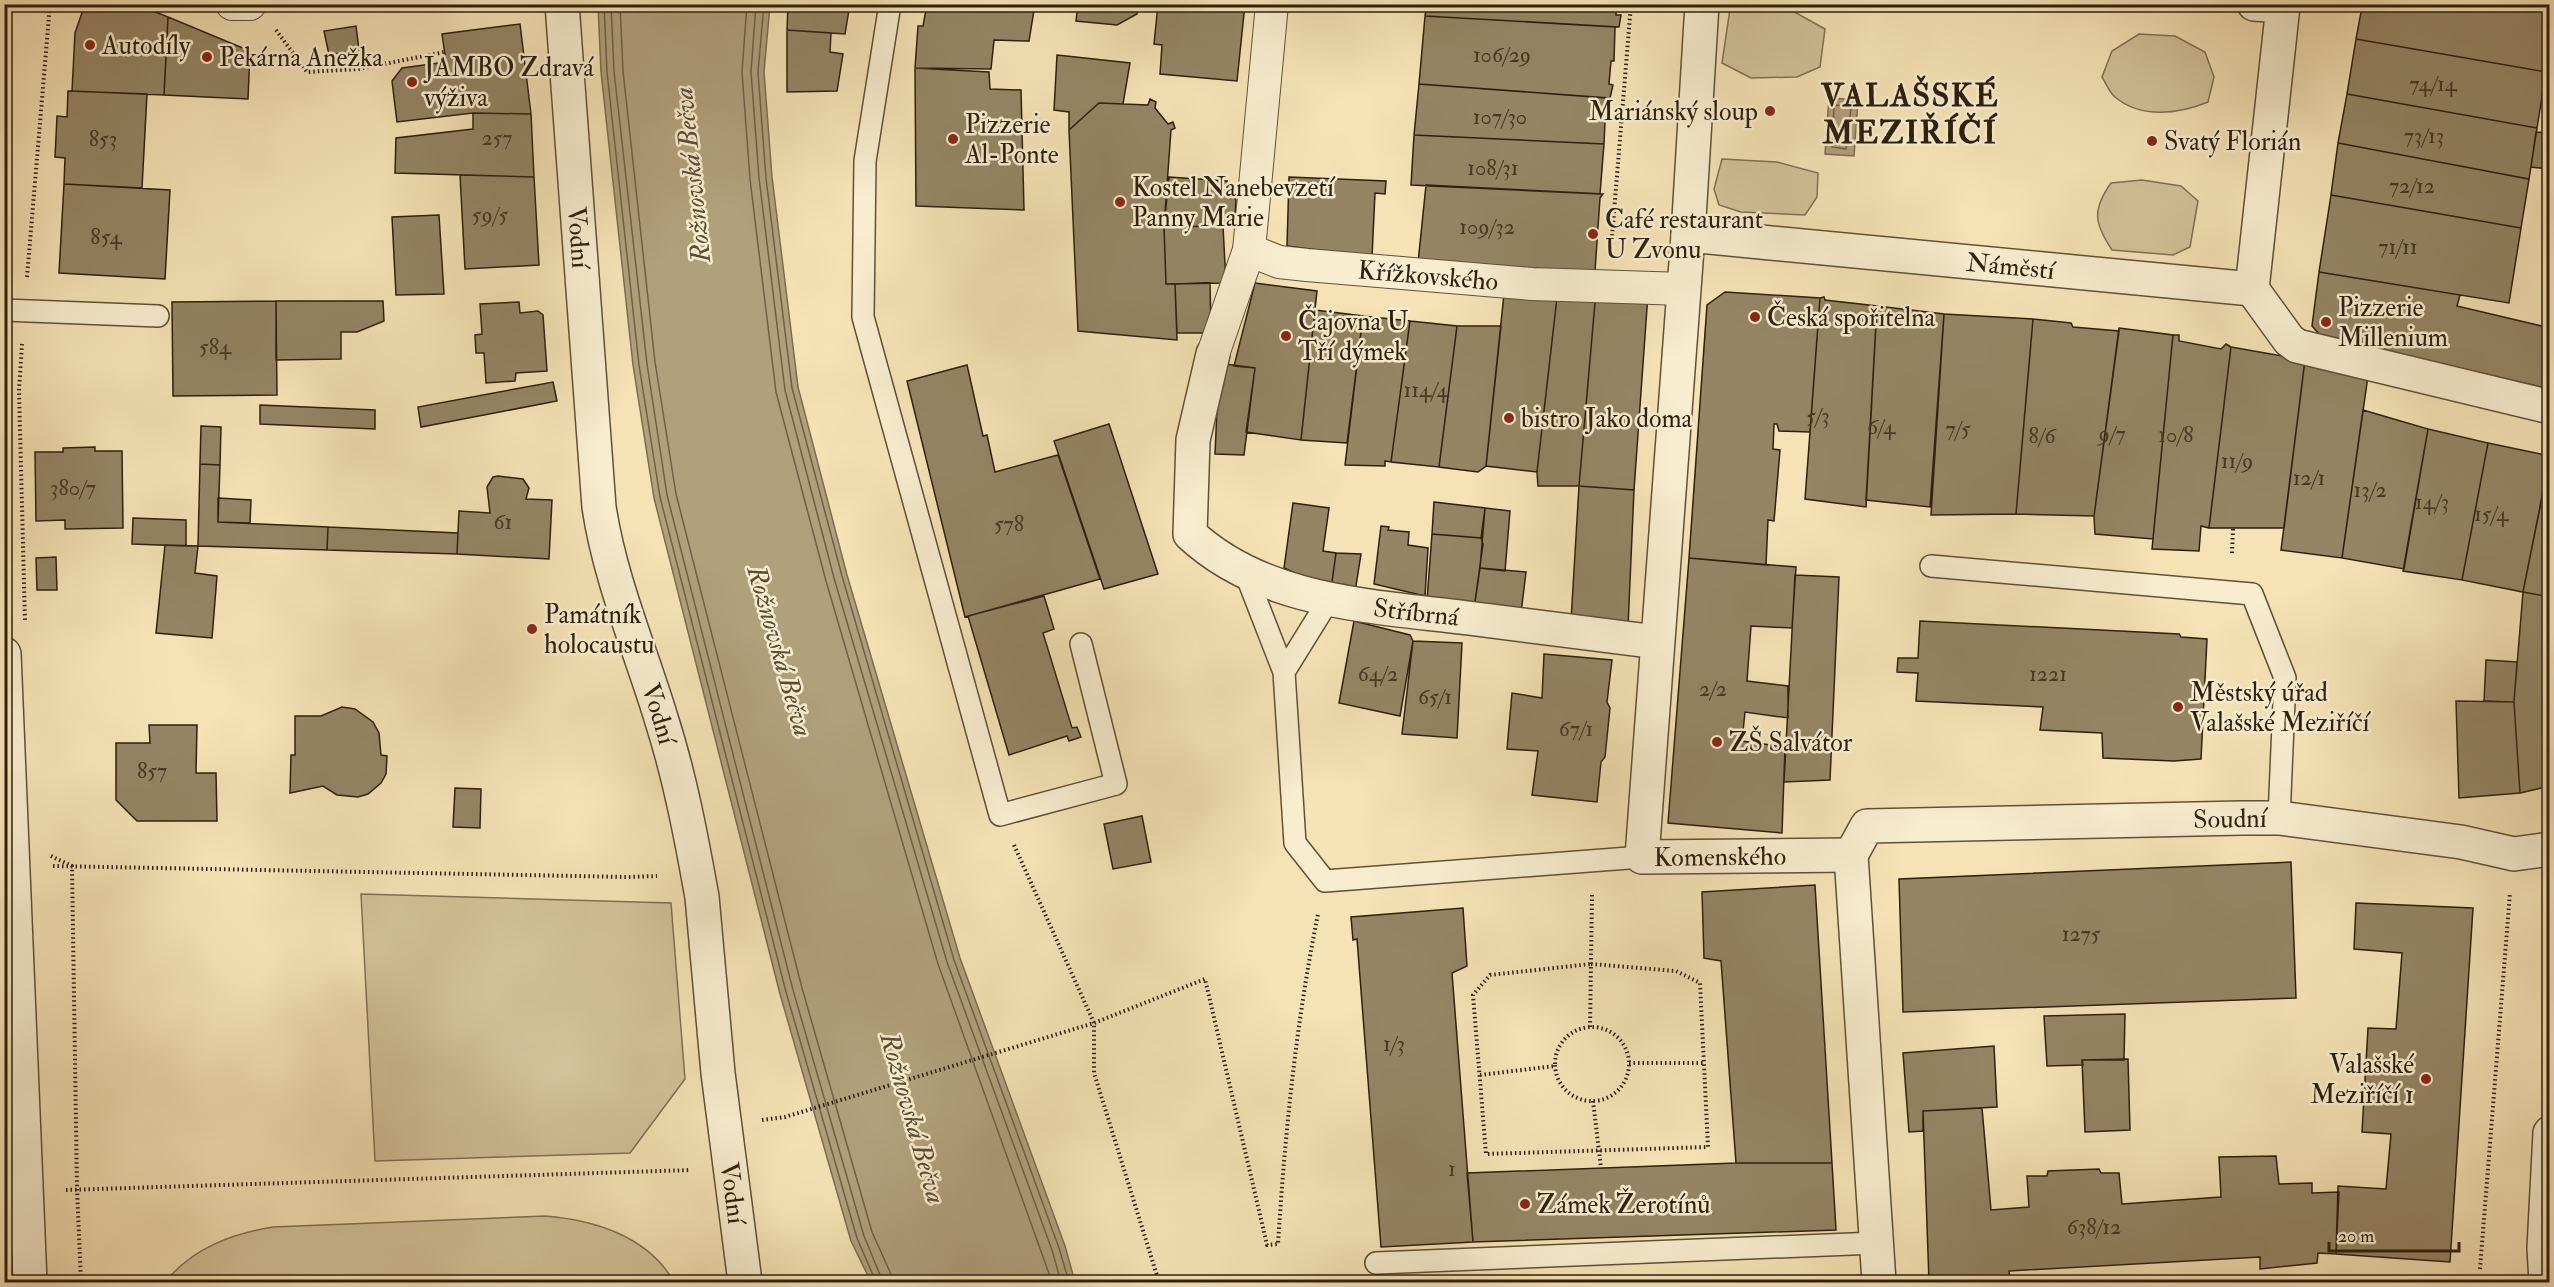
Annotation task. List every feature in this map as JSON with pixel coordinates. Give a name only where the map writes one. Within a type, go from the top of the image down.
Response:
[{"type":"street","points":[[232,4],[261,14]]},
{"type":"street","name":"Vodní","points":[[562,4],[595,473],[603,536],[673,755],[697,868],[745,1282]]},
{"type":"street","points":[[1213,354],[1249,250],[1272,4]]},
{"type":"street","points":[[1688,235],[1702,4]]},
{"type":"street","points":[[2274,5],[2252,289],[2289,340],[2297,345],[2550,408]]},
{"type":"street","name":"Náměstí","points":[[1688,235],[2252,289]]},
{"type":"street","name":"Komenského","points":[[1688,235],[1642,857],[1851,855]]},
{"type":"street","name":"Křížkovského","points":[[1249,250],[1279,262],[1307,265],[1532,285],[1683,289]]},
{"type":"street","name":"Stříbrná","points":[[1213,354],[1193,440],[1190,534],[1212,554],[1245,572],[1328,601],[1657,642]]},
{"type":"street","points":[[4,654],[30,1282]]},
{"type":"street","name":"Soudní","points":[[1851,855],[1866,826],[2280,818],[2461,842],[2514,854],[2550,849]]},
{"type":"street","points":[[1851,855],[1879,1282]]},
{"type":"street","points":[[2546,1282],[2544,1248],[2550,1133]]},
{"type":"lane","points":[[890,4],[865,161],[863,317],[1000,815],[1116,784],[1081,644]]},
{"type":"lane","points":[[4,310],[158,316]]},
{"type":"lane","points":[[1931,566],[2252,594],[2285,678],[2280,818]]},
{"type":"lane","points":[[1245,572],[1284,672],[1295,843],[1325,881],[1642,857]]},
{"type":"lane","points":[[1284,672],[1328,601]]},
{"type":"lane","points":[[1376,1263],[1876,1243]]},
{"type":"path","points":[[1608,287],[1631,4]]},
{"type":"path","points":[[261,14],[307,72],[358,69],[445,52]]},
{"type":"path","points":[[2232,553],[2233,528]]},
{"type":"path","points":[[1000,815],[1094,1023],[1094,1073],[1159,1282]]},
{"type":"path","points":[[1590,1027],[1592,861]]},
{"type":"path","points":[[13,864],[627,877],[674,874],[697,868]]},
{"type":"path","points":[[785,1117],[1094,1023],[1205,979],[1267,1245],[1278,1244],[1284,1153],[1308,966],[1325,881]]},
{"type":"path","points":[[2480,1269],[2511,884]]},
{"type":"path","points":[[1591,964],[1676,971],[1700,983],[1705,1063],[1708,1147],[1598,1148],[1486,1154],[1473,995],[1490,975],[1591,964]]},
{"type":"path","points":[[1590,1027],[1604,1029],[1616,1036],[1625,1048],[1629,1063],[1626,1077],[1619,1089],[1607,1098],[1593,1101],[1578,1099],[1566,1091],[1558,1080],[1555,1066],[1557,1051],[1564,1039],[1576,1030],[1590,1027]]},
{"type":"path","points":[[1629,1063],[1705,1063]]},
{"type":"path","points":[[1480,1074],[1555,1066]]},
{"type":"path","points":[[1593,1101],[1601,1168]]},
{"type":"path","points":[[26,1191],[644,1172],[730,1167]]},
{"type":"shaded area","points":[[1736,5],[1782,5],[1825,29],[1820,67],[1797,77],[1751,78],[1722,63],[1730,9]]},
{"type":"shaded area","points":[[2139,34],[2175,36],[2205,52],[2214,77],[2208,102],[2185,109],[2160,112],[2136,109],[2113,95],[2102,77],[2112,51]]},
{"type":"shaded area","points":[[1722,159],[1777,162],[1818,173],[1817,197],[1805,215],[1741,212],[1719,205],[1714,189]]},
{"type":"shaded area","points":[[2142,180],[2181,186],[2198,201],[2190,247],[2173,255],[2112,250],[2099,224],[2098,209],[2101,201],[2111,183]]},
{"type":"shaded area","points":[[361,894],[671,903],[685,1079],[630,1153],[375,1161]]},
{"type":"shaded area","points":[[545,1216],[582,1222],[618,1233],[650,1253],[674,1282],[165,1282],[188,1260],[214,1244],[242,1234],[273,1227]]},
{"type":"water","name":"Rožnovská Bečva","points":[[598,5],[770,5],[764,72],[772,177],[798,387],[847,575],[960,958],[1065,1246],[1075,1282],[871,1282],[851,1241],[780,994],[654,498],[633,365],[601,72]]},
{"type":"water","points":[[1829,98],[1858,100],[1854,156],[1825,154]]},
{"type":"building","points":[[85,4],[136,4],[168,17],[164,95],[72,91],[75,33]]},
{"type":"building","points":[[788,4],[850,4],[845,34],[787,30]]},
{"type":"building","points":[[927,4],[1035,4],[1029,41],[994,40],[991,69],[915,68],[918,26],[923,26]]},
{"type":"building","points":[[1078,4],[1138,4],[1137,14],[1117,25],[1076,21]]},
{"type":"building","points":[[1158,4],[1245,4],[1237,81],[1160,74],[1162,45],[1154,44]]},
{"type":"building","points":[[1427,4],[1621,4],[1621,11],[1616,10],[1616,15],[1621,15],[1619,27],[1425,16]]},
{"type":"building","points":[[2366,4],[2493,4],[2550,11],[2546,72],[2356,39],[2362,7]]},
{"type":"building","points":[[1425,16],[1615,27],[1614,61],[1611,61],[1609,84],[1613,85],[1610,98],[1419,84]]},
{"type":"building","points":[[168,17],[250,51],[248,99],[164,95]]},
{"type":"building","points":[[520,24],[531,114],[473,113],[397,122],[392,81],[402,68],[446,62],[442,34]]},
{"type":"building","points":[[356,26],[359,50],[329,55],[324,31]]},
{"type":"building","points":[[787,30],[831,33],[830,52],[843,54],[837,91],[787,92]]},
{"type":"building","points":[[2356,39],[2546,72],[2537,128],[2347,94]]},
{"type":"building","points":[[1057,55],[1130,63],[1123,104],[1099,103],[1069,130],[1069,112],[1054,110]]},
{"type":"building","points":[[915,68],[989,72],[990,89],[1021,90],[1024,210],[916,206]]},
{"type":"building","points":[[1419,84],[1606,98],[1604,144],[1414,135]]},
{"type":"building","points":[[68,91],[147,94],[142,188],[64,184],[65,158],[55,157],[57,116],[67,117]]},
{"type":"building","points":[[2347,94],[2537,128],[2529,179],[2338,143]]},
{"type":"building","name":"Kostel Nanebevzetí Panny Marie","points":[[1150,99],[1156,102],[1155,108],[1168,124],[1173,122],[1175,128],[1171,130],[1164,227],[1166,284],[1175,284],[1177,340],[1078,331],[1069,130],[1099,103],[1148,105]]},
{"type":"building","points":[[473,113],[531,114],[534,177],[395,173],[396,138],[473,129]]},
{"type":"building","points":[[2536,132],[2550,133],[2550,169],[2531,167]]},
{"type":"building","points":[[1414,135],[1604,144],[1600,194],[1411,185]]},
{"type":"building","points":[[2338,143],[2529,179],[2521,228],[2331,195]]},
{"type":"building","points":[[460,175],[534,177],[539,265],[465,269]]},
{"type":"building","points":[[1169,177],[1227,181],[1227,187],[1236,200],[1235,216],[1223,226],[1164,227]]},
{"type":"building","points":[[1289,177],[1386,181],[1385,194],[1375,193],[1372,257],[1287,246]]},
{"type":"building","points":[[64,184],[170,190],[165,279],[59,273]]},
{"type":"building","points":[[1426,185],[1603,194],[1600,198],[1595,271],[1418,263]]},
{"type":"building","points":[[2331,195],[2521,228],[2509,303],[2319,272]]},
{"type":"building","points":[[439,215],[444,294],[396,295],[392,217]]},
{"type":"building","points":[[1223,226],[1226,283],[1166,284],[1164,227]]},
{"type":"building","points":[[2319,272],[2460,295],[2457,306],[2550,328],[2550,389],[2321,336],[2312,326]]},
{"type":"building","points":[[1210,283],[1211,329],[1209,333],[1177,333],[1175,284]]},
{"type":"building","points":[[1255,283],[1317,291],[1301,440],[1246,432],[1255,368],[1234,366]]},
{"type":"building","points":[[1558,289],[1596,291],[1579,486],[1538,486],[1537,472]]},
{"type":"building","points":[[1558,289],[1537,472],[1486,466],[1504,294]]},
{"type":"building","points":[[1596,291],[1648,294],[1634,490],[1579,486]]},
{"type":"building","points":[[1725,292],[1820,298],[1810,432],[1779,431],[1777,424],[1774,424],[1773,449],[1780,450],[1774,521],[1768,520],[1766,565],[1689,558],[1707,305]]},
{"type":"building","points":[[1824,297],[1825,300],[1877,306],[1866,507],[1805,499],[1820,298]]},
{"type":"building","points":[[276,301],[277,395],[173,396],[172,302]]},
{"type":"building","points":[[276,301],[383,301],[384,321],[357,332],[341,332],[341,359],[276,360]]},
{"type":"building","points":[[519,302],[520,313],[538,311],[543,315],[547,371],[516,373],[515,381],[486,383],[484,353],[476,353],[475,335],[482,334],[480,304]]},
{"type":"building","points":[[1877,306],[1944,314],[1930,507],[1866,500]]},
{"type":"building","points":[[1315,310],[1363,316],[1347,443],[1301,440]]},
{"type":"building","points":[[1944,314],[2033,319],[2016,514],[1931,515]]},
{"type":"building","points":[[1363,316],[1410,321],[1391,462],[1385,461],[1385,466],[1345,465]]},
{"type":"building","points":[[2033,319],[2071,323],[2073,327],[2119,331],[2094,516],[2016,514]]},
{"type":"building","points":[[1410,321],[1457,326],[1439,467],[1391,462]]},
{"type":"building","points":[[1457,326],[1501,326],[1486,466],[1478,472],[1439,467]]},
{"type":"building","points":[[2119,328],[2173,335],[2153,539],[2095,534],[2094,516]]},
{"type":"building","points":[[2173,335],[2179,335],[2179,341],[2221,349],[2226,344],[2231,347],[2209,528],[2201,526],[2199,551],[2152,549]]},
{"type":"building","points":[[2231,347],[2305,360],[2284,528],[2209,528]]},
{"type":"building","points":[[2305,360],[2368,376],[2342,558],[2281,550]]},
{"type":"building","points":[[1225,364],[1255,368],[1244,455],[1215,454],[1218,387]]},
{"type":"building","points":[[967,365],[983,436],[987,435],[995,472],[1058,455],[1100,579],[965,617],[907,381]]},
{"type":"building","points":[[553,382],[557,401],[421,427],[418,407]]},
{"type":"building","points":[[260,405],[375,410],[375,429],[260,424]]},
{"type":"building","points":[[2363,410],[2428,429],[2404,569],[2342,558]]},
{"type":"building","points":[[1109,424],[1158,574],[1104,589],[1054,441]]},
{"type":"building","points":[[201,426],[221,427],[220,465],[200,464]]},
{"type":"building","points":[[2428,429],[2488,443],[2462,580],[2403,571]]},
{"type":"building","points":[[2488,443],[2550,456],[2523,592],[2462,580]]},
{"type":"building","points":[[95,447],[95,451],[122,451],[123,528],[65,529],[65,520],[36,521],[35,452],[63,452],[63,448]]},
{"type":"building","points":[[2550,458],[2550,597],[2523,592]]},
{"type":"building","points":[[200,464],[220,465],[218,522],[328,527],[327,550],[198,546]]},
{"type":"building","points":[[493,477],[523,479],[529,488],[526,499],[552,500],[549,559],[457,554],[459,511],[490,513],[487,487]]},
{"type":"building","points":[[1579,486],[1634,490],[1628,627],[1571,621]]},
{"type":"building","points":[[218,498],[251,500],[250,523],[218,522]]},
{"type":"building","points":[[1434,502],[1485,508],[1481,538],[1432,534]]},
{"type":"building","points":[[1293,503],[1329,508],[1323,551],[1336,553],[1331,589],[1284,568]]},
{"type":"building","points":[[1485,508],[1510,511],[1505,571],[1480,568]]},
{"type":"building","points":[[133,518],[186,520],[186,546],[132,544]]},
{"type":"building","points":[[1381,526],[1389,527],[1388,530],[1409,532],[1408,545],[1428,548],[1425,596],[1374,584]]},
{"type":"building","points":[[328,527],[458,533],[457,554],[327,550]]},
{"type":"building","points":[[1432,534],[1481,538],[1483,544],[1474,609],[1427,600]]},
{"type":"building","points":[[165,545],[198,546],[195,573],[217,576],[212,638],[156,633]]},
{"type":"building","points":[[1336,553],[1361,554],[1355,592],[1331,589]]},
{"type":"building","points":[[56,557],[57,590],[37,590],[36,558]]},
{"type":"building","points":[[1689,558],[1796,567],[1792,628],[1751,626],[1747,681],[1788,686],[1788,718],[1745,712],[1742,741],[1785,747],[1782,833],[1668,823]]},
{"type":"building","points":[[1480,568],[1526,572],[1521,613],[1474,609]]},
{"type":"building","points":[[1795,575],[1839,577],[1830,780],[1784,782]]},
{"type":"building","points":[[2523,592],[2550,597],[2550,786],[2520,793],[2514,702]]},
{"type":"building","points":[[1044,596],[1054,629],[1043,633],[1072,728],[1077,727],[1081,737],[1069,741],[1067,736],[1009,755],[968,616]]},
{"type":"building","points":[[1354,621],[1410,635],[1413,641],[1400,716],[1339,703]]},
{"type":"building","points":[[1920,621],[2179,634],[2181,637],[2207,639],[2201,759],[2174,761],[2103,758],[2102,733],[2040,730],[2043,707],[1916,701],[1918,673],[1897,672],[1898,658],[1918,658]]},
{"type":"building","points":[[1413,641],[1462,643],[1457,738],[1402,734]]},
{"type":"building","points":[[1544,654],[1612,660],[1607,702],[1610,708],[1605,757],[1601,762],[1597,802],[1532,795],[1538,751],[1507,749],[1512,693],[1542,698]]},
{"type":"building","points":[[2486,660],[2517,662],[2514,702],[2484,701]]},
{"type":"building","points":[[2456,701],[2514,702],[2520,793],[2459,798]]},
{"type":"building","points":[[342,707],[355,709],[373,722],[379,733],[381,755],[387,756],[386,774],[381,783],[368,794],[358,797],[337,795],[323,786],[290,793],[291,755],[295,755],[295,716],[321,716]]},
{"type":"building","points":[[149,725],[197,725],[196,773],[216,773],[217,821],[137,821],[116,800],[116,743],[150,743]]},
{"type":"building","points":[[455,788],[481,789],[480,828],[453,827]]},
{"type":"building","points":[[1142,816],[1151,862],[1113,869],[1104,824]]},
{"type":"building","points":[[2291,862],[2296,998],[1903,1012],[1899,879]]},
{"type":"building","points":[[1815,885],[1832,1163],[1736,1163],[1721,961],[1704,958],[1702,892]]},
{"type":"building","points":[[2356,903],[2473,908],[2450,1262],[2336,1254],[2338,1186],[2386,1189],[2391,1134],[2362,1132],[2368,1028],[2396,1029],[2402,953],[2354,949]]},
{"type":"building","points":[[1463,908],[1467,966],[1452,973],[1473,1242],[1381,1247],[1357,939],[1353,940],[1351,917]]},
{"type":"building","points":[[2125,1014],[2124,1060],[2082,1060],[2083,1065],[2047,1066],[2044,1016]]},
{"type":"building","points":[[1994,1046],[1997,1107],[1923,1111],[1923,1131],[1909,1132],[1903,1053]]},
{"type":"building","points":[[2128,1059],[2130,1130],[2085,1132],[2082,1060]]},
{"type":"building","points":[[1982,1108],[1991,1210],[2029,1207],[2027,1176],[2047,1176],[2048,1171],[2099,1169],[2101,1173],[2119,1173],[2122,1204],[2221,1197],[2219,1157],[2276,1156],[2279,1184],[2312,1183],[2312,1193],[2339,1192],[2336,1254],[2318,1253],[2317,1263],[2260,1269],[2260,1257],[2009,1271],[2010,1279],[1929,1282],[1923,1111]]},
{"type":"building","points":[[1736,1163],[1832,1163],[1836,1230],[1473,1242],[1467,1173]]},
{"type":"place","name":"Autodíly","points":[[90,45]]},
{"type":"place","name":"Pekárna Anežka","points":[[207,57]]},
{"type":"place","name":"JAMBO Zdravá výživa","points":[[412,82]]},
{"type":"place","name":"Mariánský sloup","points":[[1770,111]]},
{"type":"place","name":"Pizzerie Al-Ponte","points":[[953,139]]},
{"type":"place","name":"Svatý Florián","points":[[2152,141]]},
{"type":"place","name":"Kostel Nanebevzetí Panny Marie","points":[[1120,202]]},
{"type":"place","name":"Café restaurant U Zvonu","points":[[1593,234]]},
{"type":"place","name":"Česká spořitelna","points":[[1755,317]]},
{"type":"place","name":"Pizzerie Millenium","points":[[2326,322]]},
{"type":"place","name":"Čajovna U Tří dýmek","points":[[1286,336]]},
{"type":"place","name":"bistro Jako doma","points":[[1509,418]]},
{"type":"place","name":"Památník holocaustu","points":[[532,629]]},
{"type":"place","name":"Městský úřad Valašské Meziříčí","points":[[2178,707]]},
{"type":"place","name":"ZŠ Salvátor","points":[[1717,742]]},
{"type":"place","name":"Valašské Meziříčí 1","points":[[2426,1079]]},
{"type":"place","name":"Zámek Žerotínů","points":[[1525,1204]]},
{"type":"district","name":"VALAŠSKÉ MEZIŘÍČÍ","points":[[1910,114]]}]
